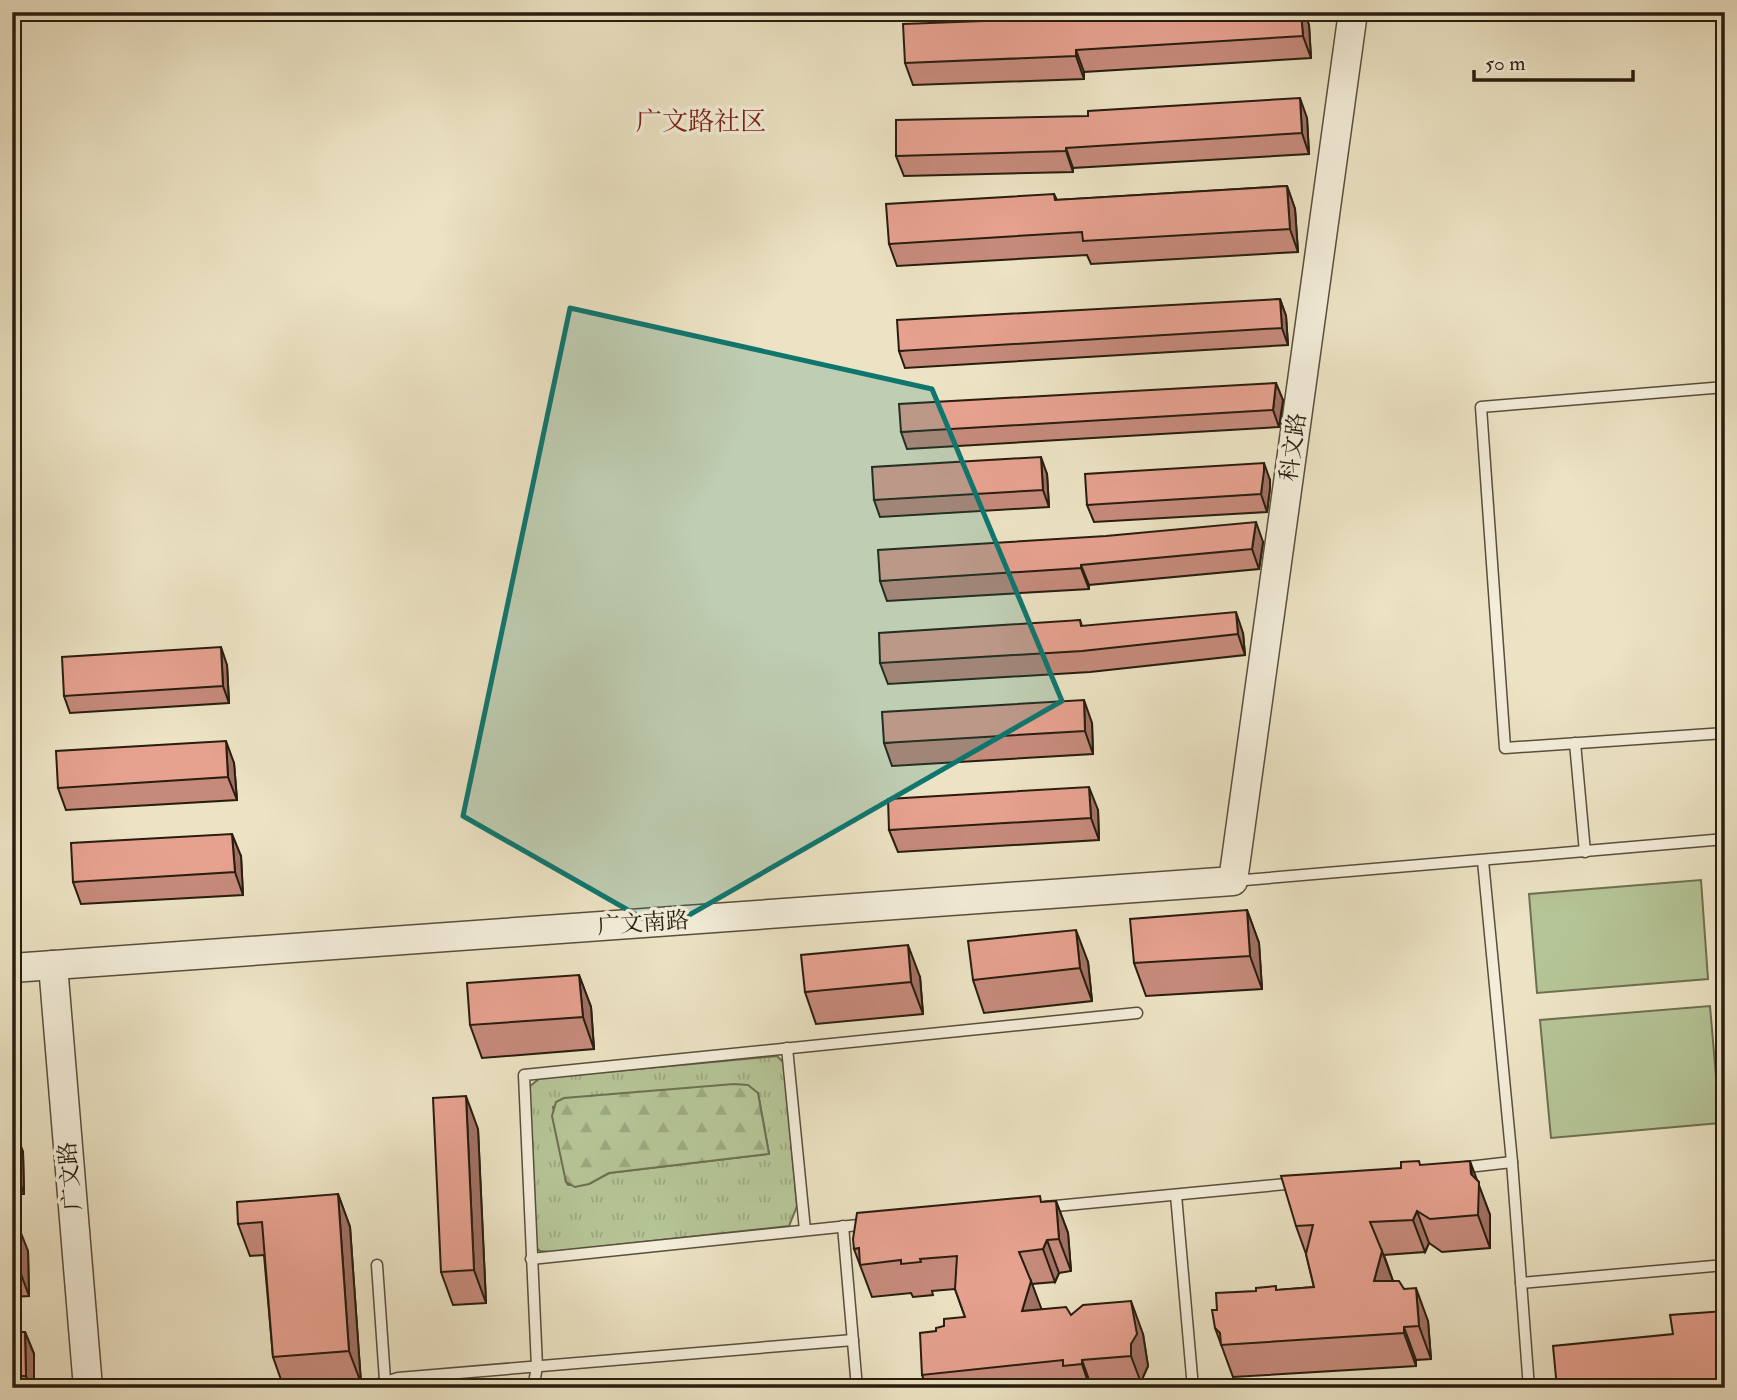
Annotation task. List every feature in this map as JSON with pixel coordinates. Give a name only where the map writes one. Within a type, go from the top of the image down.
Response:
[{"type":"street","name":"科文路","points":[[1233,881],[1353,12]]},
{"type":"street","name":"广文南路","points":[[12,968],[1233,881]]},
{"type":"street","name":"广文南路","points":[[12,984],[53,965]]},
{"type":"street","name":"广文路","points":[[53,965],[88,1388]]},
{"type":"lane","points":[[1725,387],[1481,407],[1505,748],[1725,733]]},
{"type":"lane","points":[[1575,743],[1585,852]]},
{"type":"lane","points":[[1233,881],[1725,839]]},
{"type":"lane","points":[[1483,861],[1512,1163],[1529,1388]]},
{"type":"lane","points":[[533,1388],[537,1367],[524,1075],[1137,1013]]},
{"type":"lane","points":[[787,1048],[805,1230]]},
{"type":"lane","points":[[1445,1169],[1512,1163]]},
{"type":"lane","points":[[1037,1208],[1310,1182]]},
{"type":"lane","points":[[1176,1195],[1193,1388]]},
{"type":"lane","points":[[531,1259],[885,1222]]},
{"type":"lane","points":[[844,1226],[857,1388]]},
{"type":"lane","points":[[377,1265],[385,1380]]},
{"type":"lane","points":[[1521,1283],[1725,1265]]},
{"type":"lane","points":[[367,1388],[385,1380],[853,1340]]},
{"type":"highlighted area","points":[[570,308],[932,389],[1062,701],[663,930],[463,816]]},
{"type":"green space","points":[[1701,880],[1708,979],[1537,993],[1529,894]]},
{"type":"green space","points":[[1710,1006],[1720,1123],[1551,1138],[1540,1020]]},
{"type":"green space","points":[[777,1056],[784,1063],[797,1206],[789,1226],[540,1251],[535,1247],[529,1087],[540,1078]],"holes":[[[758,1093],[769,1154],[609,1173],[589,1184],[568,1185],[553,1107]]]},
{"type":"green space","points":[[748,1085],[758,1093],[769,1154],[609,1173],[589,1184],[575,1187],[566,1182],[552,1116],[556,1102],[564,1098]]},
{"type":"building","points":[[1164,12],[1301,12],[1303,36],[1076,50],[1076,56],[905,63],[903,24]]},
{"type":"building","points":[[1300,98],[1302,133],[1066,148],[1066,151],[896,156],[896,120],[1088,116],[1088,111]]},
{"type":"building","points":[[1287,186],[1290,229],[1083,241],[1082,232],[889,244],[886,204],[1054,194],[1055,200]]},
{"type":"building","points":[[1280,299],[1282,328],[899,351],[897,320]]},
{"type":"building","points":[[1276,383],[1273,410],[901,432],[899,404]]},
{"type":"building","points":[[1041,457],[1043,490],[874,500],[872,467]]},
{"type":"building","points":[[1264,463],[1261,494],[1087,505],[1085,474]]},
{"type":"building","points":[[1256,522],[1252,549],[1081,565],[1081,568],[880,581],[878,550],[1106,536]]},
{"type":"building","points":[[1236,612],[1238,634],[1082,651],[880,663],[879,633],[1080,620],[1081,626]]},
{"type":"building","points":[[221,647],[223,686],[64,696],[62,657]]},
{"type":"building","points":[[1084,700],[1085,731],[884,743],[882,712]]},
{"type":"building","points":[[226,741],[228,777],[58,788],[56,751]]},
{"type":"building","points":[[1089,787],[1091,818],[889,830],[888,799]]},
{"type":"building","points":[[232,834],[235,872],[73,882],[71,843]]},
{"type":"building","points":[[1247,910],[1250,956],[1134,963],[1130,919]]},
{"type":"building","points":[[1076,930],[1080,968],[973,980],[968,941]]},
{"type":"building","points":[[908,945],[911,982],[805,992],[801,955]]},
{"type":"building","points":[[579,975],[583,1017],[470,1025],[467,983]]},
{"type":"building","points":[[466,1096],[474,1270],[441,1272],[433,1098]]},
{"type":"building","points":[[12,1129],[15,1129],[16,1171],[12,1171]]},
{"type":"building","points":[[1419,1161],[1420,1165],[1470,1161],[1471,1174],[1479,1182],[1478,1215],[1430,1219],[1417,1211],[1413,1220],[1370,1222],[1382,1251],[1374,1281],[1399,1281],[1404,1289],[1416,1288],[1419,1326],[1404,1327],[1404,1333],[1221,1345],[1212,1310],[1217,1310],[1216,1293],[1256,1291],[1256,1288],[1276,1286],[1276,1290],[1314,1287],[1306,1254],[1313,1225],[1296,1226],[1281,1176],[1401,1168],[1401,1162]]},
{"type":"building","points":[[338,1194],[349,1351],[273,1357],[262,1222],[238,1224],[237,1202]]},
{"type":"building","points":[[1040,1196],[1041,1202],[1056,1201],[1059,1239],[1047,1240],[1043,1249],[1019,1252],[1031,1281],[1022,1311],[1066,1307],[1071,1315],[1083,1305],[1131,1301],[1137,1334],[1131,1344],[1131,1356],[1082,1360],[1082,1364],[1063,1366],[1063,1360],[922,1375],[920,1333],[936,1331],[936,1328],[944,1326],[944,1319],[965,1317],[955,1289],[957,1256],[920,1259],[921,1262],[901,1264],[901,1260],[860,1265],[859,1248],[854,1249],[853,1239],[857,1213]]},
{"type":"building","points":[[19,1228],[21,1274],[12,1274],[12,1229]]},
{"type":"building","points":[[1725,1311],[1725,1388],[1557,1388],[1553,1346],[1673,1334],[1670,1315]]},
{"type":"building","points":[[12,1332],[25,1332],[26,1376],[12,1376]]},
{"type":"district","name":"广文路社区","points":[[701,122]]}]
